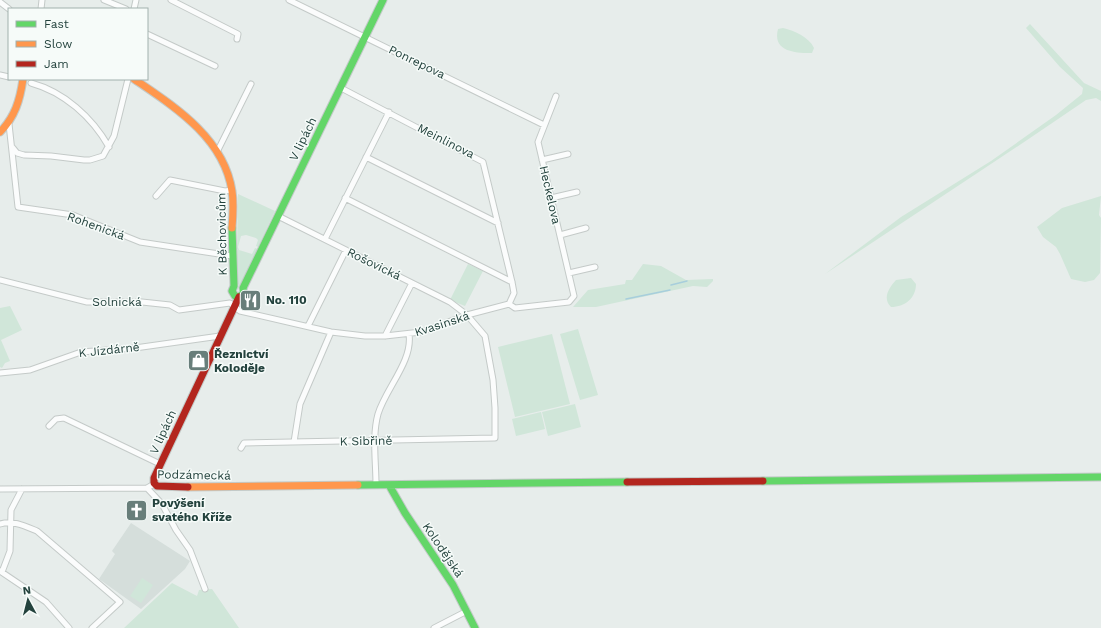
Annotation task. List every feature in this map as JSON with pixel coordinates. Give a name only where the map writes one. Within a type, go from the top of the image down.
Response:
[{"type":"street","points":[[104,0],[124,8]]},
{"type":"street","points":[[171,0],[238,34],[237,39]]},
{"type":"street","name":"Ponrepova","points":[[288,0],[544,125]]},
{"type":"street","name":"V lipách","points":[[151,486],[236,301],[244,293],[243,288],[383,0]]},
{"type":"street","points":[[0,2],[8,8]]},
{"type":"street","points":[[148,34],[215,66]]},
{"type":"street","points":[[0,132],[9,124],[20,103],[23,80]]},
{"type":"street","points":[[12,147],[17,153],[24,155],[90,160],[103,156],[114,136],[128,80]]},
{"type":"street","name":"K Běchovicům","points":[[135,80],[176,108],[197,126],[218,152],[229,174],[232,190],[232,256],[234,286],[232,291],[236,301]]},
{"type":"street","points":[[31,83],[43,87],[74,105],[99,132],[109,147]]},
{"type":"street","points":[[218,152],[251,84]]},
{"type":"street","name":"Meinlinova","points":[[340,88],[481,160],[484,165],[512,282],[514,293],[509,304]]},
{"type":"street","name":"Heckelova","points":[[556,96],[538,142],[574,296]]},
{"type":"street","points":[[325,239],[389,112]]},
{"type":"street","name":"Rohenická","points":[[9,124],[18,207],[73,215],[110,232],[140,242],[232,256]]},
{"type":"street","points":[[542,160],[568,154]]},
{"type":"street","points":[[366,157],[498,224]]},
{"type":"street","points":[[156,196],[170,180],[232,190]]},
{"type":"street","points":[[551,198],[577,192]]},
{"type":"street","points":[[345,198],[512,282]]},
{"type":"street","name":"Rošovická","points":[[278,216],[453,303],[467,315],[481,331],[486,342],[494,394],[495,438]]},
{"type":"street","points":[[560,235],[586,228]]},
{"type":"street","points":[[308,326],[346,250]]},
{"type":"street","points":[[569,273],[595,266]]},
{"type":"street","name":"Solnická","points":[[0,280],[87,302],[142,302],[170,305],[179,310],[236,301]]},
{"type":"street","points":[[385,336],[412,283]]},
{"type":"street","points":[[234,286],[239,285],[243,288]]},
{"type":"street","name":"Kvasinská","points":[[236,301],[240,311],[331,332],[365,336],[385,336],[410,334],[467,315],[509,304],[515,308],[536,307],[569,302],[572,301],[574,296]]},
{"type":"street","points":[[294,442],[300,404],[331,332]]},
{"type":"street","points":[[376,485],[375,440],[378,414],[383,400],[410,348],[410,334]]},
{"type":"street","name":"K Jízdárně","points":[[0,373],[37,369],[81,352],[134,348],[220,336]]},
{"type":"street","points":[[49,426],[56,419],[64,418],[160,464]]},
{"type":"street","name":"K Sibřině","points":[[240,448],[244,443],[495,438]]},
{"type":"street","name":"Podzámecká","points":[[0,490],[151,486],[389,485],[1101,477]]},
{"type":"street","name":"Kolodějská","points":[[389,485],[405,513],[453,585],[475,628]]},
{"type":"street","points":[[151,486],[165,512],[190,550],[205,589]]},
{"type":"street","points":[[22,489],[11,510],[10,551],[1,572],[46,602],[69,628]]},
{"type":"street","points":[[0,524],[10,523],[23,525],[37,531],[120,602],[92,628]]},
{"type":"street","points":[[434,628],[467,611]]},
{"type":"shaded area","points":[[131,523],[190,561],[185,569],[141,609],[99,579],[115,554],[112,551]]},
{"type":"green space","points":[[1030,24],[1084,83],[1101,91],[1101,101],[1096,98],[1086,100],[825,274],[901,217],[991,161],[1056,115],[1082,94],[1083,88],[1060,67],[1026,28]]},
{"type":"green space","points":[[783,28],[797,33],[809,41],[814,48],[812,53],[787,50],[782,47],[777,37],[778,29]]},
{"type":"green space","points":[[238,194],[275,211],[258,247],[256,246],[258,240],[256,238],[246,235],[241,236],[238,247],[239,250],[252,254],[255,248],[258,249],[240,285],[237,284],[235,250],[238,250],[237,249]]},
{"type":"green space","points":[[1101,196],[1099,215],[1101,218],[1100,273],[1094,280],[1085,282],[1071,279],[1056,247],[1043,237],[1037,227],[1062,208]]},
{"type":"green space","points":[[468,264],[483,271],[465,306],[450,300]]},
{"type":"green space","points":[[643,264],[661,266],[686,280],[713,279],[713,281],[707,287],[693,286],[596,307],[573,307],[588,290],[625,284],[626,280],[632,280]]},
{"type":"green space","points":[[911,278],[916,284],[916,289],[912,297],[909,301],[901,305],[891,307],[888,304],[887,297],[891,286],[896,280]]},
{"type":"green space","points":[[10,306],[22,330],[1,340],[10,361],[5,363],[2,368],[0,367],[0,308]]},
{"type":"green space","points":[[578,329],[598,395],[580,400],[560,334]]},
{"type":"green space","points":[[552,334],[570,404],[515,417],[498,347]]},
{"type":"green space","points":[[575,404],[581,427],[548,436],[542,412]]},
{"type":"green space","points":[[541,412],[545,429],[516,436],[512,419]]},
{"type":"green space","points":[[142,578],[153,585],[141,603],[130,596]]},
{"type":"green space","points":[[172,583],[197,596],[199,590],[212,589],[239,628],[124,628]]},
{"type":"waterway","points":[[671,285],[687,281]]},
{"type":"waterway","points":[[626,299],[670,290]]},
{"type":"traffic: fast","points":[[232,228],[234,286],[232,291],[235,296],[239,297],[244,293],[243,288],[383,0]]},
{"type":"traffic: fast","points":[[763,481],[1101,477]]},
{"type":"traffic: fast","points":[[358,485],[627,482]]},
{"type":"traffic: fast","points":[[389,485],[405,513],[453,585],[475,628]]},
{"type":"traffic: slow","points":[[0,132],[10,120],[16,108],[23,80]]},
{"type":"traffic: slow","points":[[135,80],[181,113],[208,140],[219,155],[227,172],[232,191],[232,228]]},
{"type":"traffic: slow","points":[[188,487],[358,485]]},
{"type":"traffic: jam","points":[[188,487],[157,486],[154,483],[154,478],[239,297]]},
{"type":"traffic: jam","points":[[627,482],[763,481]]},
{"type":"place","name":"No. 110","points":[[251,300]]},
{"type":"place","name":"Řeznictví Koloděje","points":[[198,361]]},
{"type":"place","name":"Povýšení svatého Kříže","points":[[137,510]]}]
